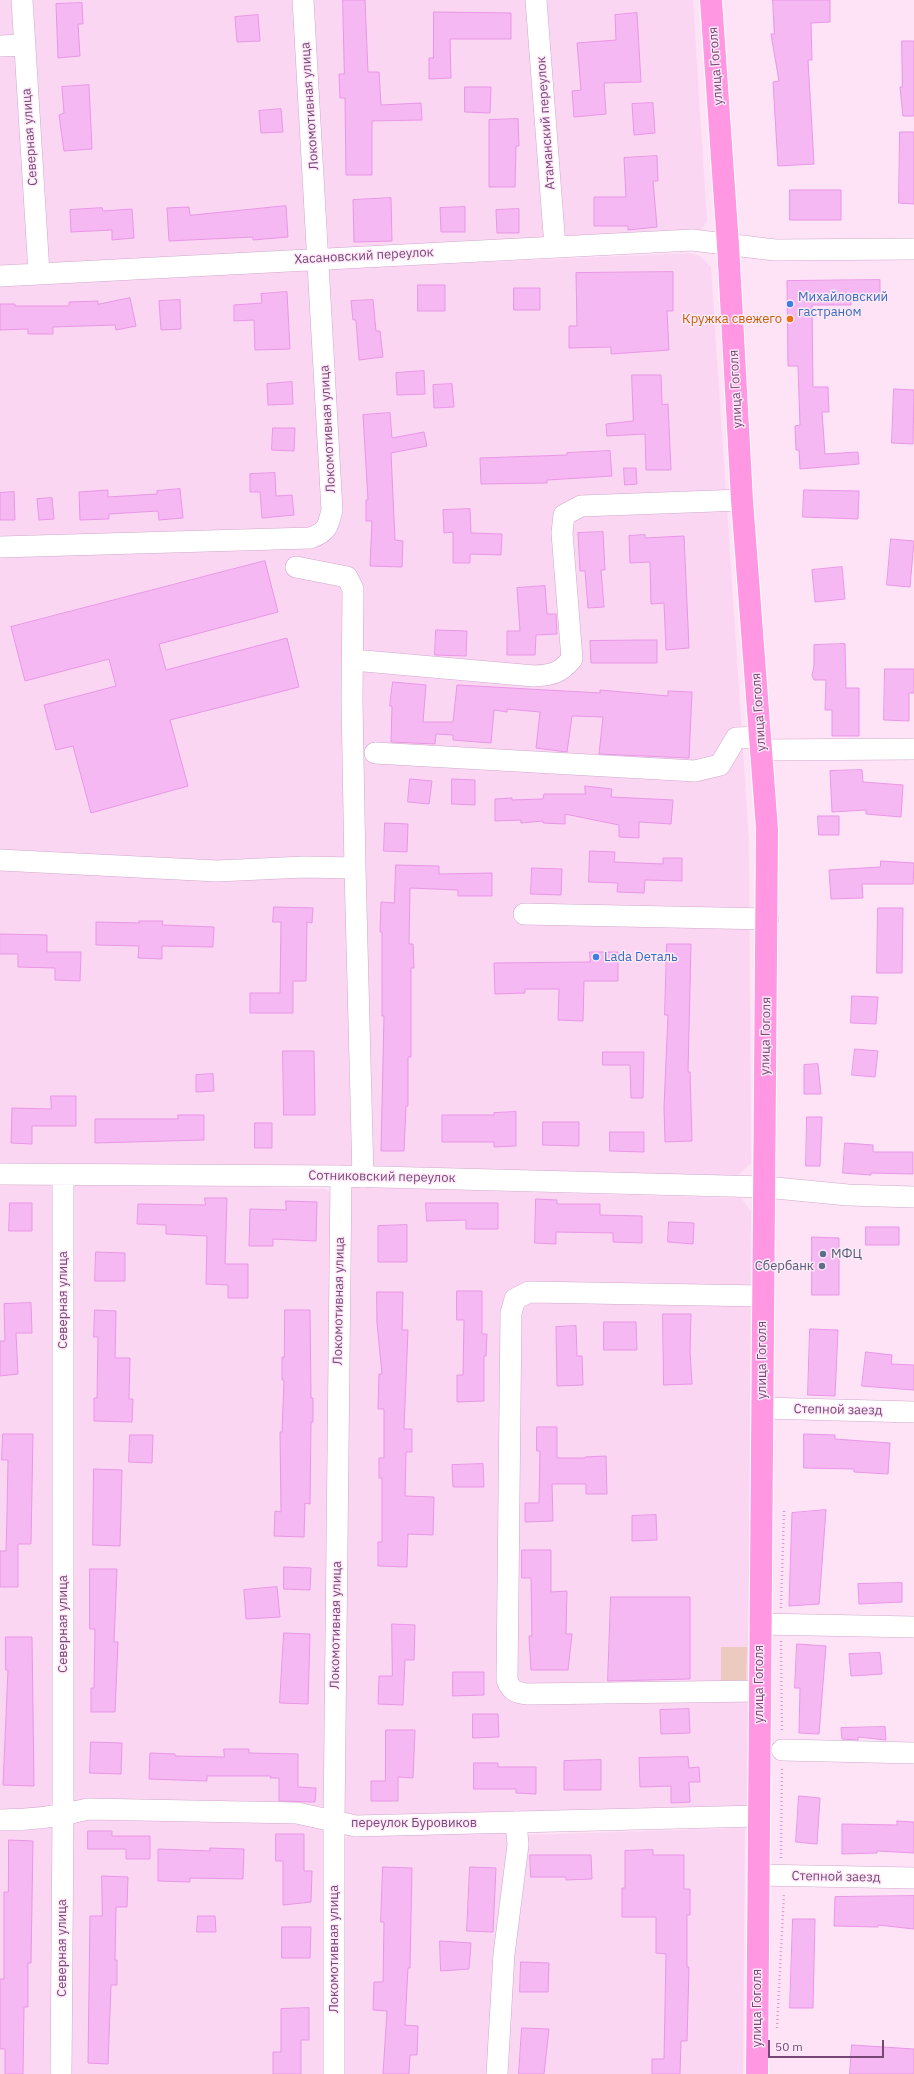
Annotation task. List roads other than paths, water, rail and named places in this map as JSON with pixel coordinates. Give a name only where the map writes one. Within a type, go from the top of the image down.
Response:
[{"type":"main road","name":"улица Гоголя","points":[[711,0],[728,245],[742,500],[762,743],[767,829],[768,919],[762,1408],[770,1625],[759,1691],[757,2074]]},
{"type":"street","name":"Северная улица","points":[[22,0],[39,273]]},
{"type":"street","name":"Локомотивная улица","points":[[0,547],[310,538],[322,533],[329,524],[332,510],[320,259],[303,0]]},
{"type":"street","name":"Атаманский переулок","points":[[536,0],[555,247]]},
{"type":"street","points":[[0,46],[25,45]]},
{"type":"street","name":"Хасановский переулок","points":[[0,276],[692,240],[774,250],[914,249]]},
{"type":"street","points":[[353,660],[534,676],[549,675],[563,670],[572,659],[562,533],[564,515],[582,506],[742,500]]},
{"type":"street","points":[[296,567],[348,577],[354,589],[353,660],[356,868],[364,1176]]},
{"type":"street","points":[[375,753],[695,771],[720,765],[736,738],[762,743],[914,749]]},
{"type":"street","points":[[0,860],[217,871],[304,867],[356,868]]},
{"type":"street","points":[[524,914],[768,919]]},
{"type":"street","name":"Сотниковский переулок","points":[[0,1174],[364,1176],[765,1187]]},
{"type":"street","name":"Северная улица","points":[[61,2074],[63,1816],[63,1175]]},
{"type":"street","name":"Локомотивная улица","points":[[334,2074],[334,1821],[341,1176]]},
{"type":"street","points":[[765,1187],[848,1195],[914,1197]]},
{"type":"street","points":[[759,1691],[528,1694],[517,1693],[510,1688],[507,1680],[511,1313],[515,1299],[529,1292],[763,1296]]},
{"type":"street","name":"Степной заезд","points":[[762,1408],[914,1412]]},
{"type":"street","points":[[770,1625],[914,1627]]},
{"type":"street","points":[[782,1750],[914,1754]]},
{"type":"street","name":"переулок Буровиков","points":[[0,1820],[30,1820],[63,1816],[88,1809],[297,1813],[356,1826],[758,1816]]},
{"type":"street","points":[[497,2074],[504,1954],[518,1845],[516,1822]]},
{"type":"street","name":"Степной заезд","points":[[758,1875],[914,1878]]},
{"type":"place","name":"Михайловский гастраном","points":[[790,304]]},
{"type":"place","name":"Кружка свежего","points":[[790,319]]},
{"type":"place","name":"Lada Dеталь","points":[[596,957]]},
{"type":"place","name":"МФЦ","points":[[823,1254]]},
{"type":"place","name":"Сбербанк","points":[[822,1266]]}]
